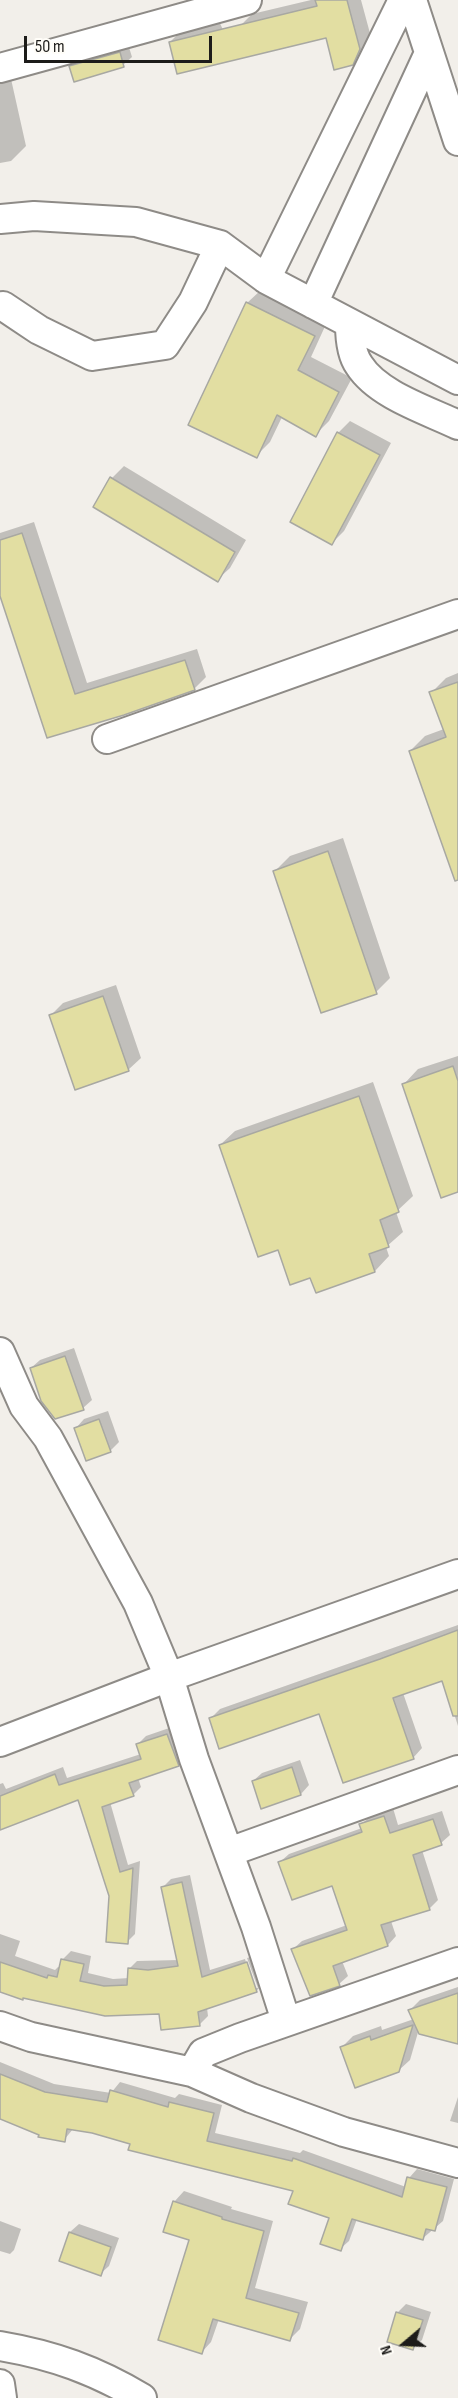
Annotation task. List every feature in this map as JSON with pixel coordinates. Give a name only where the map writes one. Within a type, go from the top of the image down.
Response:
[{"type":"street","points":[[0,68],[247,0]]},
{"type":"street","points":[[266,279],[403,0]]},
{"type":"street","points":[[412,0],[458,141]]},
{"type":"street","points":[[313,304],[429,52]]},
{"type":"street","points":[[0,219],[34,216],[136,222],[220,245],[266,279],[458,380]]},
{"type":"street","points":[[3,306],[39,330],[92,356],[165,345],[193,302],[220,245]]},
{"type":"street","points":[[350,324],[351,339],[358,364],[377,386],[458,425]]},
{"type":"street","points":[[107,739],[458,614]]},
{"type":"street","points":[[0,1352],[24,1406],[48,1438],[138,1603],[169,1677],[194,1759],[229,1852],[286,2021]]},
{"type":"street","points":[[0,1742],[169,1677],[458,1574]]},
{"type":"street","points":[[229,1852],[458,1770]]},
{"type":"street","points":[[192,2072],[203,2054],[286,2021],[458,1962]]},
{"type":"street","points":[[0,2026],[31,2037],[192,2072],[251,2098],[344,2132],[458,2163]]},
{"type":"street","points":[[0,2346],[60,2358],[118,2383],[142,2398]]},
{"type":"street","points":[[0,2384],[2,2398]]},
{"type":"building","points":[[315,0],[347,0],[360,49],[353,65],[334,70],[326,38],[177,74],[169,42],[317,6]]},
{"type":"building","points":[[120,52],[124,67],[74,82],[69,66]]},
{"type":"building","points":[[246,302],[315,336],[298,370],[339,392],[316,437],[277,415],[257,458],[188,425]]},
{"type":"building","points":[[337,432],[380,455],[332,545],[290,522]]},
{"type":"building","points":[[110,477],[235,552],[218,582],[93,507]]},
{"type":"building","points":[[22,533],[75,694],[185,660],[195,690],[124,715],[47,738],[0,596],[0,540]]},
{"type":"building","points":[[458,682],[458,880],[455,881],[409,751],[446,737],[429,692]]},
{"type":"building","points":[[328,851],[377,994],[321,1013],[273,871]]},
{"type":"building","points":[[103,996],[129,1071],[75,1090],[49,1015]]},
{"type":"building","points":[[453,1066],[458,1081],[458,1192],[441,1198],[402,1084]]},
{"type":"building","points":[[359,1096],[399,1212],[380,1220],[389,1247],[369,1254],[375,1272],[316,1293],[310,1278],[290,1285],[278,1250],[258,1257],[219,1145]]},
{"type":"building","points":[[65,1356],[84,1410],[55,1419],[41,1401],[30,1368]]},
{"type":"building","points":[[99,1419],[111,1452],[86,1461],[74,1428]]},
{"type":"building","points":[[458,1630],[458,1716],[453,1716],[442,1681],[393,1698],[414,1759],[343,1783],[319,1714],[219,1749],[209,1718]]},
{"type":"building","points":[[167,1734],[179,1766],[129,1783],[134,1796],[102,1807],[120,1872],[133,1868],[128,1944],[106,1942],[109,1896],[78,1800],[0,1830],[0,1796],[55,1774],[59,1785],[141,1759],[136,1744]]},
{"type":"building","points":[[292,1767],[301,1795],[261,1809],[252,1781]]},
{"type":"building","points":[[384,1816],[390,1833],[433,1819],[442,1845],[413,1855],[430,1910],[381,1925],[388,1946],[333,1966],[340,1986],[310,1996],[291,1949],[347,1930],[332,1886],[292,1900],[278,1862],[362,1832],[359,1824]]},
{"type":"building","points":[[182,1882],[202,1977],[247,1962],[257,1992],[198,2012],[200,2026],[161,2030],[159,2014],[105,2016],[23,1998],[23,2000],[0,1992],[0,1962],[47,1978],[48,1975],[57,1977],[61,1959],[84,1964],[80,1981],[104,1986],[127,1985],[128,1968],[148,1970],[178,1966],[161,1887]]},
{"type":"building","points":[[458,1993],[458,2044],[419,2034],[408,2010]]},
{"type":"building","points":[[413,2025],[399,2072],[355,2088],[340,2047],[370,2036],[371,2040]]},
{"type":"building","points":[[0,2074],[45,2092],[107,2102],[110,2090],[168,2107],[169,2102],[214,2113],[207,2141],[292,2161],[293,2158],[402,2197],[407,2177],[447,2187],[435,2231],[426,2229],[423,2240],[352,2219],[341,2251],[320,2244],[329,2218],[288,2204],[293,2191],[128,2150],[130,2144],[92,2133],[67,2129],[65,2142],[38,2137],[39,2135],[0,2119]]},
{"type":"building","points":[[173,2201],[264,2231],[246,2298],[299,2313],[290,2341],[213,2319],[202,2354],[158,2340],[189,2240],[163,2232]]},
{"type":"building","points":[[69,2232],[111,2247],[101,2276],[59,2261]]},
{"type":"building","points":[[396,2312],[423,2320],[413,2350],[387,2342]]}]
